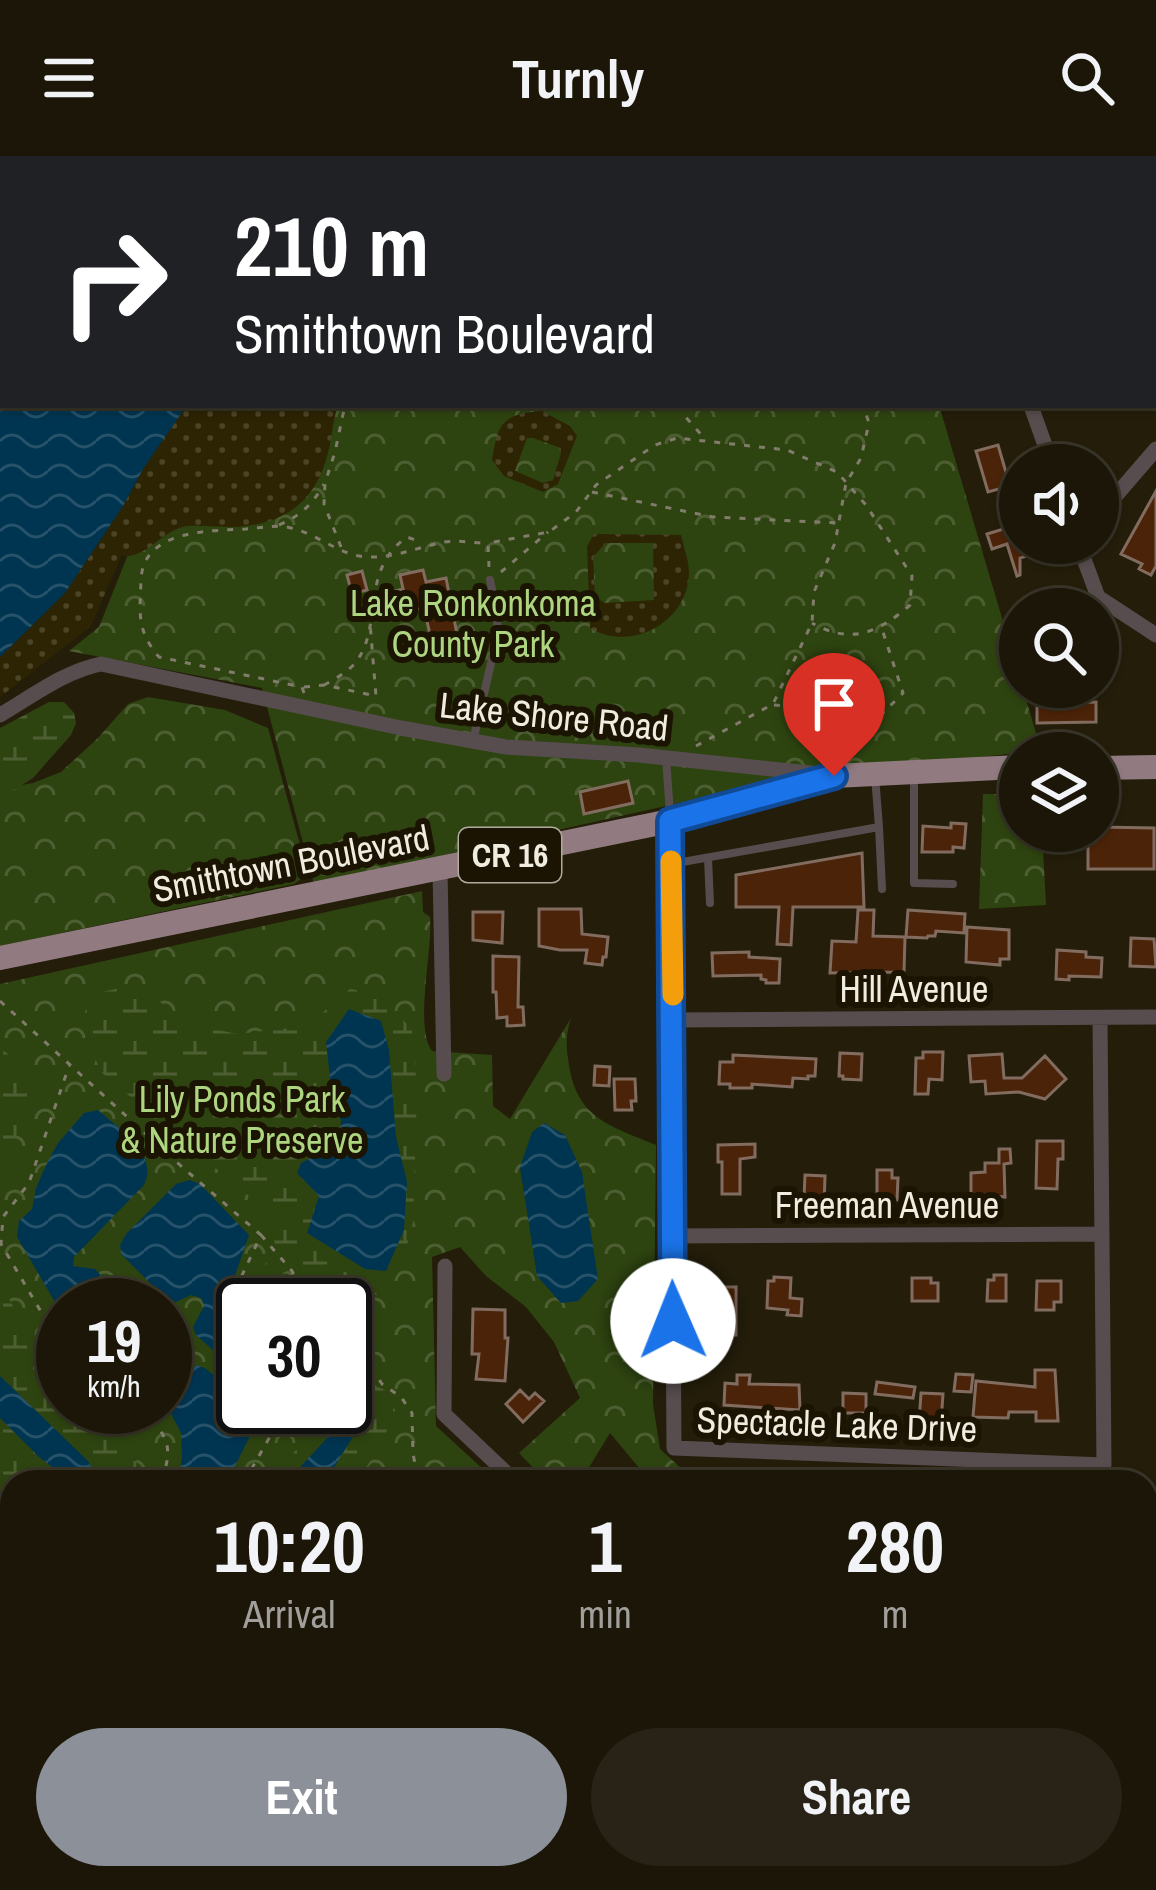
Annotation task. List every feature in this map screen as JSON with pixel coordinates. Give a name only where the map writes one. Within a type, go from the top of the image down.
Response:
[{"type":"main road","points":[[1119,768],[1156,767]]},
{"type":"main road","name":"Smithtown Boulevard","points":[[0,958],[670,821],[834,776],[999,768]]},
{"type":"street","points":[[1032,408],[1045,444]]},
{"type":"street","points":[[1119,492],[1156,449]]},
{"type":"street","points":[[1088,564],[1098,597],[1156,635]]},
{"type":"street","name":"Lake Shore Road","points":[[0,715],[58,681],[100,664],[506,747],[834,776]]},
{"type":"street","name":"Spectacle Lake Drive","points":[[670,821],[674,1448],[1104,1465],[1100,1018]]},
{"type":"street","points":[[440,870],[444,1074]]},
{"type":"street","name":"Hill Avenue","points":[[673,1020],[1156,1017]]},
{"type":"street","name":"Freeman Avenue","points":[[672,1236],[1102,1234]]},
{"type":"street","points":[[445,1266],[444,1414],[503,1470]]},
{"type":"lane","points":[[473,741],[495,646],[498,616],[490,580]]},
{"type":"lane","points":[[666,758],[670,821]]},
{"type":"lane","points":[[914,772],[914,883],[953,884]]},
{"type":"lane","points":[[875,774],[882,889]]},
{"type":"lane","points":[[671,864],[879,827]]},
{"type":"lane","points":[[708,858],[710,903]]},
{"type":"path","points":[[276,526],[314,502],[325,483],[344,408]]},
{"type":"path","points":[[681,408],[706,440]]},
{"type":"path","points":[[772,704],[812,623],[814,592],[836,543],[846,483],[861,458],[869,423],[864,408]]},
{"type":"path","points":[[490,580],[576,512],[596,485],[655,445],[677,438],[787,450],[837,472],[866,505],[912,576],[910,605],[882,628],[834,636],[812,623]]},
{"type":"path","points":[[325,483],[324,503],[343,551]]},
{"type":"path","points":[[591,491],[713,517],[839,524]]},
{"type":"path","points":[[370,616],[376,696],[324,686],[302,687],[159,657],[140,628],[141,571],[149,556],[174,537],[203,531],[295,528],[356,556],[386,556],[448,541],[488,543],[549,532]]},
{"type":"path","points":[[324,686],[357,661],[386,556],[406,537],[416,540],[421,549]]},
{"type":"path","points":[[488,543],[490,580]]},
{"type":"path","points":[[688,751],[772,704],[883,713],[903,693],[882,628]]},
{"type":"path","points":[[302,687],[307,700]]},
{"type":"path","points":[[0,1000],[261,1235],[295,1278]]},
{"type":"path","points":[[36,1303],[1,1244],[3,1217],[29,1183],[70,1064]]},
{"type":"path","points":[[241,1278],[261,1235]]},
{"type":"path","points":[[372,1370],[412,1413],[416,1470]]},
{"type":"path","points":[[163,1434],[169,1443],[165,1470]]},
{"type":"path","points":[[251,1470],[272,1434]]},
{"type":"green space","name":"Lake Ronkonkoma County Park","points":[[238,408],[940,408],[999,608],[999,708],[1029,708],[1036,732],[999,732],[999,755],[783,780],[314,884],[262,688],[69,651],[99,627],[141,522]]},
{"type":"green space","points":[[148,697],[225,710],[268,728],[308,874],[294,884],[0,946],[0,789],[61,772],[128,704]]},
{"type":"green space","points":[[49,702],[64,702],[74,713],[71,735],[33,778],[0,799],[0,728]]},
{"type":"green space","points":[[983,794],[999,794],[999,852],[1043,852],[1046,905],[979,909]]},
{"type":"green space","name":"Lily Ponds Park & Nature Preserve","points":[[422,891],[423,912],[430,917],[424,1007],[427,1040],[432,1051],[492,1055],[493,1106],[510,1119],[571,1018],[567,1053],[580,1098],[599,1118],[656,1145],[653,1404],[660,1449],[683,1470],[641,1470],[610,1433],[587,1470],[535,1470],[519,1453],[580,1398],[554,1342],[526,1307],[486,1276],[460,1247],[432,1257],[436,1426],[484,1470],[0,1470],[0,984]],"holes":[[[520,1167],[561,1303],[538,1276]]]},
{"type":"green space","points":[[135,985],[194,1025],[237,1034],[291,1028],[319,1016],[350,989],[380,994],[412,1030],[417,1089],[413,1223],[401,1268],[386,1294],[372,1295],[372,1278],[324,1278],[296,1264],[279,1278],[256,1278],[276,1249],[268,1212],[101,1072],[79,1021],[97,993]],"holes":[[[389,1050],[396,1137],[407,1183],[365,1269],[308,1234],[319,1195],[301,1163],[339,1144],[341,1121],[331,1086]]]},
{"type":"green space","points":[[0,1047],[33,1076],[34,1101],[0,1167]]},
{"type":"green space","points":[[0,1280],[36,1348],[36,1410],[0,1375]]},
{"type":"green space","points":[[372,1383],[390,1393],[395,1411],[365,1470],[332,1470],[354,1434],[372,1434]]},
{"type":"green space","points":[[0,1418],[56,1470],[0,1470]]},
{"type":"green space","points":[[60,1434],[121,1434],[137,1455],[136,1470],[93,1470]]},
{"type":"green space","points":[[300,1434],[349,1434],[299,1470],[285,1470]]},
{"type":"sand","points":[[185,408],[337,408],[320,476],[293,510],[267,522],[235,527],[187,526],[139,553],[121,556],[91,626],[0,697],[0,657],[65,593]]},
{"type":"sand","points":[[542,411],[570,426],[577,436],[558,484],[543,492],[504,476],[492,460],[504,423]],"holes":[[[527,438],[558,447],[561,453],[553,480],[543,483],[515,471]]]},
{"type":"sand","points":[[594,534],[681,535],[689,573],[679,606],[668,619],[640,635],[606,635],[590,628],[587,546]],"holes":[[[606,543],[653,543],[654,600],[605,603],[595,597],[593,557]]]},
{"type":"water","points":[[0,408],[185,408],[65,593],[0,657]]},
{"type":"water","points":[[349,1009],[381,1021],[389,1050],[396,1137],[407,1182],[404,1230],[386,1271],[365,1269],[307,1233],[319,1196],[297,1173],[301,1163],[339,1143],[341,1121],[326,1042]]},
{"type":"water","points":[[98,1110],[135,1143],[146,1163],[144,1185],[74,1257],[73,1266],[95,1269],[104,1278],[41,1278],[17,1237],[19,1221],[32,1209],[36,1188],[58,1143],[84,1113]]},
{"type":"water","points":[[544,1123],[565,1135],[582,1172],[598,1279],[578,1301],[561,1303],[537,1276],[520,1167],[532,1132]]},
{"type":"water","points":[[190,1180],[200,1184],[249,1235],[234,1278],[216,1278],[216,1353],[193,1327],[204,1306],[201,1298],[192,1295],[192,1278],[145,1278],[121,1254],[126,1234],[176,1184]]},
{"type":"water","points":[[196,1365],[216,1377],[216,1434],[251,1434],[233,1470],[180,1470],[181,1434],[192,1434]]},
{"type":"water","points":[[0,1376],[36,1411],[36,1434],[60,1434],[93,1470],[56,1470],[0,1418]]},
{"type":"water","points":[[331,1434],[355,1434],[332,1470],[299,1470]]},
{"type":"building","points":[[998,445],[999,489],[988,492],[976,451]]},
{"type":"building","points":[[1156,491],[1156,566],[1151,575],[1139,569],[1142,564],[1121,554]]},
{"type":"building","points":[[999,530],[999,547],[992,549],[987,534]]},
{"type":"building","points":[[423,570],[426,582],[446,578],[457,634],[431,639],[424,608],[399,613],[395,591],[403,589],[400,575]]},
{"type":"building","points":[[362,571],[367,590],[352,594],[347,575]]},
{"type":"building","points":[[1037,708],[1096,708],[1096,722],[1037,723]]},
{"type":"building","points":[[628,781],[633,803],[584,814],[580,792]]},
{"type":"building","points":[[951,823],[966,824],[964,848],[922,852],[923,826],[951,828]]},
{"type":"building","points":[[1119,827],[1154,828],[1154,869],[1088,869],[1088,852],[1119,852]]},
{"type":"building","points":[[862,853],[864,907],[793,907],[791,945],[777,944],[779,907],[736,907],[736,875]]},
{"type":"building","points":[[539,909],[581,909],[582,934],[608,937],[602,965],[585,963],[587,950],[539,946]]},
{"type":"building","points":[[858,910],[874,910],[873,936],[905,937],[904,972],[830,973],[832,941],[856,942]]},
{"type":"building","points":[[908,910],[965,914],[964,933],[936,931],[927,938],[906,937]]},
{"type":"building","points":[[473,912],[503,912],[502,943],[473,940]]},
{"type":"building","points":[[967,927],[1009,930],[1009,959],[1000,959],[1000,965],[966,962]]},
{"type":"building","points":[[1131,938],[1154,939],[1156,967],[1130,966]]},
{"type":"building","points":[[1057,950],[1102,958],[1101,977],[1056,979]]},
{"type":"building","points":[[749,952],[749,957],[780,959],[779,983],[766,983],[761,975],[713,976],[712,953]]},
{"type":"building","points":[[493,956],[519,957],[518,1007],[523,1007],[524,1025],[507,1026],[507,1017],[497,1018]]},
{"type":"building","points":[[923,1052],[943,1052],[942,1080],[929,1079],[928,1094],[915,1094],[916,1058],[923,1058]]},
{"type":"building","points":[[840,1053],[862,1054],[861,1080],[839,1076]]},
{"type":"building","points":[[1002,1054],[1004,1078],[1022,1078],[1045,1056],[1066,1079],[1045,1099],[1019,1092],[986,1094],[985,1081],[971,1082],[969,1056]]},
{"type":"building","points":[[733,1055],[816,1059],[815,1076],[793,1078],[792,1087],[752,1084],[752,1088],[730,1088],[730,1084],[719,1084],[720,1062],[733,1062]]},
{"type":"building","points":[[595,1066],[610,1067],[609,1086],[594,1085]]},
{"type":"building","points":[[614,1079],[635,1079],[632,1110],[615,1110]]},
{"type":"building","points":[[1037,1141],[1063,1141],[1057,1189],[1036,1188]]},
{"type":"building","points":[[755,1144],[755,1157],[740,1159],[740,1194],[722,1194],[718,1145]]},
{"type":"building","points":[[999,1149],[1010,1149],[1011,1163],[1004,1164],[1005,1197],[971,1194],[971,1173],[985,1172],[985,1163],[999,1163]]},
{"type":"building","points":[[877,1170],[892,1170],[892,1178],[898,1178],[897,1200],[877,1200]]},
{"type":"building","points":[[805,1175],[825,1176],[824,1205],[809,1204],[810,1198],[804,1198]]},
{"type":"building","points":[[994,1275],[1006,1275],[1006,1301],[987,1301],[988,1280],[994,1280]]},
{"type":"building","points":[[791,1278],[790,1298],[802,1299],[801,1316],[767,1308],[768,1281]]},
{"type":"building","points":[[912,1278],[938,1283],[938,1301],[912,1301]]},
{"type":"building","points":[[1037,1281],[1061,1281],[1061,1302],[1054,1302],[1054,1310],[1036,1310]]},
{"type":"building","points":[[716,1287],[736,1287],[736,1335],[717,1335]]},
{"type":"building","points":[[473,1309],[505,1310],[505,1381],[476,1379],[479,1354],[472,1354]]},
{"type":"building","points":[[1035,1370],[1055,1370],[1058,1421],[1036,1421],[1036,1412],[1009,1412],[1008,1418],[973,1417],[976,1381],[1035,1387]]},
{"type":"building","points":[[956,1374],[973,1375],[971,1392],[954,1391]]},
{"type":"building","points":[[737,1375],[750,1375],[749,1384],[799,1385],[800,1410],[724,1405],[725,1383],[737,1384]]},
{"type":"building","points":[[877,1382],[915,1387],[913,1398],[875,1394]]},
{"type":"building","points":[[520,1390],[529,1399],[535,1393],[544,1401],[523,1422],[506,1404]]},
{"type":"building","points":[[843,1393],[866,1394],[866,1413],[843,1413]]},
{"type":"building","points":[[921,1393],[943,1394],[941,1423],[919,1422]]},
{"type":"slow traffic","points":[[671,861],[673,995]]},
{"type":"route","points":[[673,1321],[670,821],[834,776]]}]
